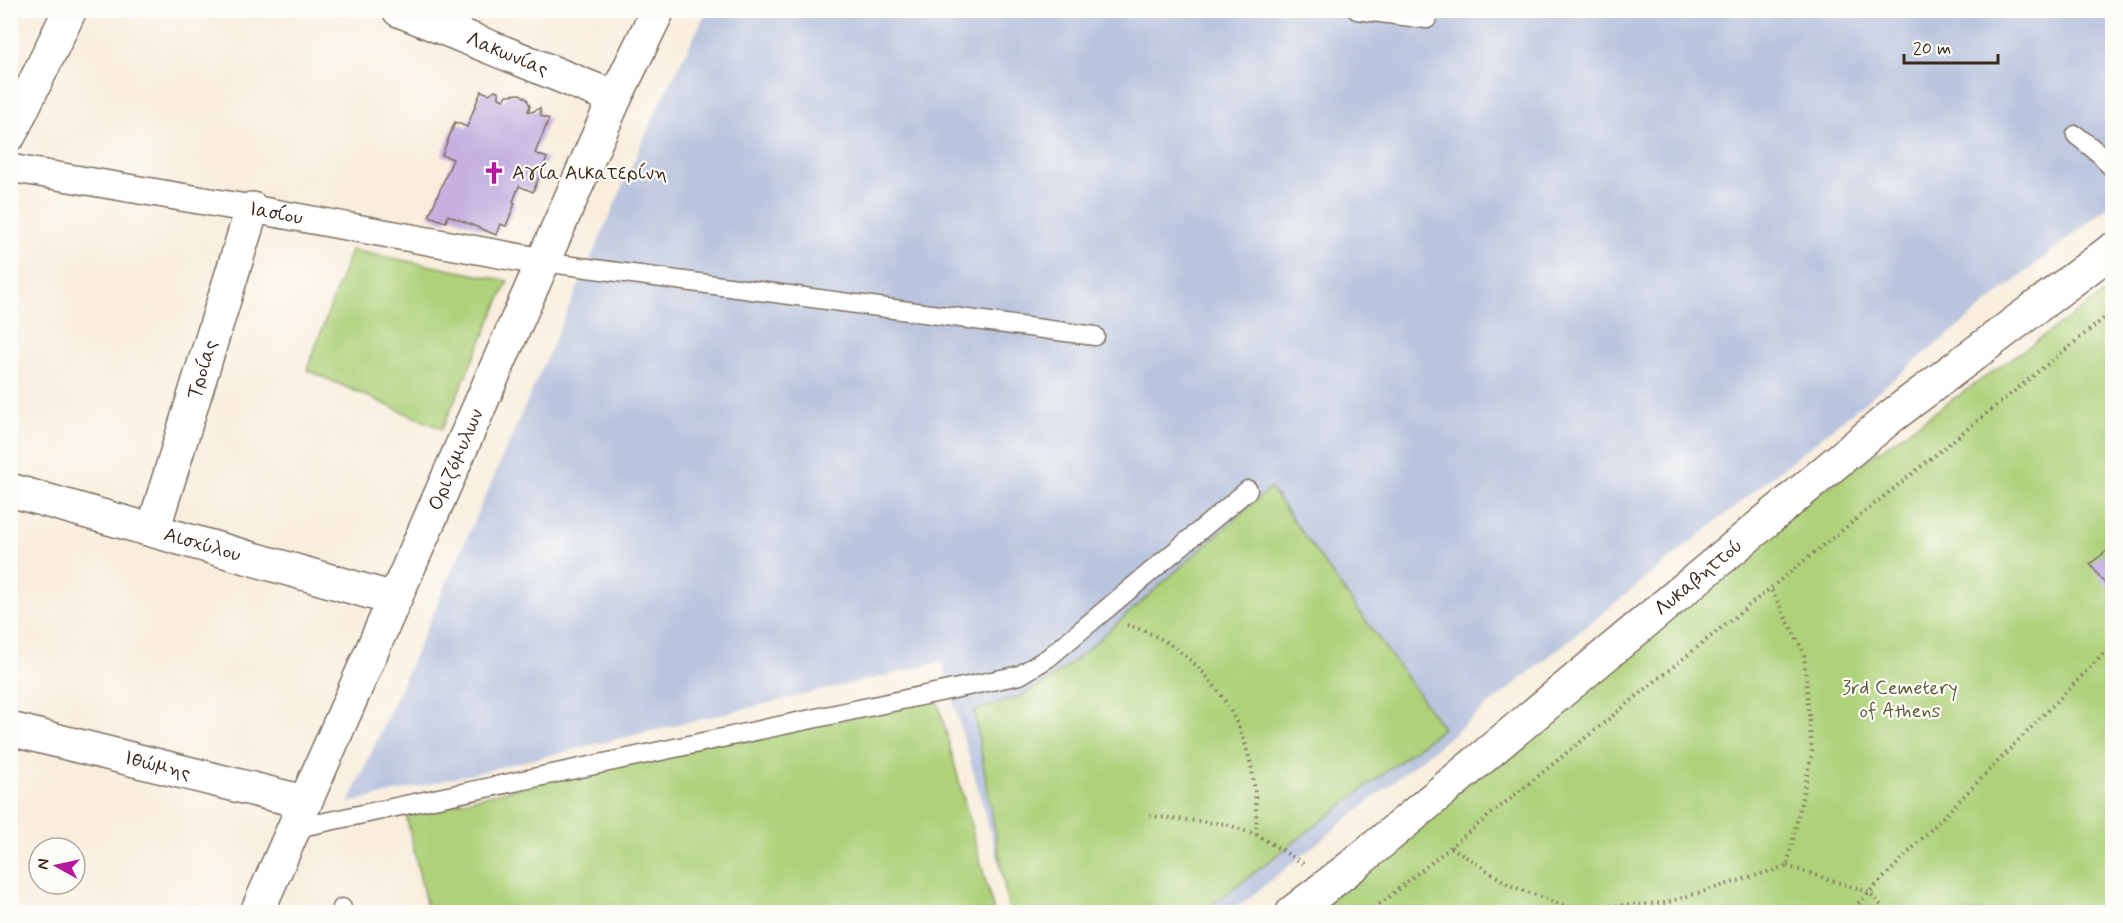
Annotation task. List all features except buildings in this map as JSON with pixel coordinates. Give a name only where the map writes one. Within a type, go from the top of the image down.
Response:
[{"type":"street","points":[[10,134],[70,10]]},
{"type":"street","name":"Λακωνίας","points":[[399,10],[615,98]]},
{"type":"street","name":"Οριζόμυλων","points":[[257,912],[615,98],[658,10]]},
{"type":"street","name":"Ιασίου","points":[[10,168],[543,262]]},
{"type":"street","name":"Τροίας","points":[[153,530],[252,209]]},
{"type":"street","name":"Λυκαβηττού","points":[[1293,912],[1331,883],[1893,415],[2112,250]]},
{"type":"street","name":"Αισχύλου","points":[[10,490],[394,599]]},
{"type":"street","name":"Ιθώμης","points":[[10,729],[298,816]]},
{"type":"lane","points":[[1357,10],[1427,19],[1428,10]]},
{"type":"lane","points":[[2076,135],[2101,155],[2112,168]]},
{"type":"lane","points":[[543,262],[1095,336]]},
{"type":"lane","points":[[298,816],[1020,675],[1048,658],[1248,490]]},
{"type":"path","points":[[1370,912],[2112,312]]},
{"type":"path","points":[[1771,589],[1804,653],[1812,753],[1787,866]]},
{"type":"path","points":[[1097,617],[1139,628],[1175,647],[1202,670],[1227,702],[1245,741],[1253,776],[1257,835]]},
{"type":"path","points":[[1850,912],[2112,645]]},
{"type":"path","points":[[1150,816],[1226,824],[1257,835],[1331,883]]},
{"type":"path","points":[[1451,848],[1511,886],[1571,908],[1665,903],[1787,866],[1869,892],[1887,912]]},
{"type":"shaded area","points":[[707,11],[2112,11],[2112,203],[1244,902],[1227,912],[1013,912],[942,662],[349,803],[657,109]]},
{"type":"green space","points":[[351,250],[508,281],[442,429],[307,370]]},
{"type":"green space","name":"3rd Cemetery of Athens","points":[[2112,288],[2112,912],[1315,912],[1795,510]]},
{"type":"green space","points":[[1270,488],[1443,728],[1203,912],[1009,912],[974,711],[1018,697],[1049,680],[1080,656]]},
{"type":"green space","points":[[934,687],[994,912],[428,912],[406,815]]},
{"type":"place","name":"Αγία Αικατερίνη","points":[[494,173]]}]
